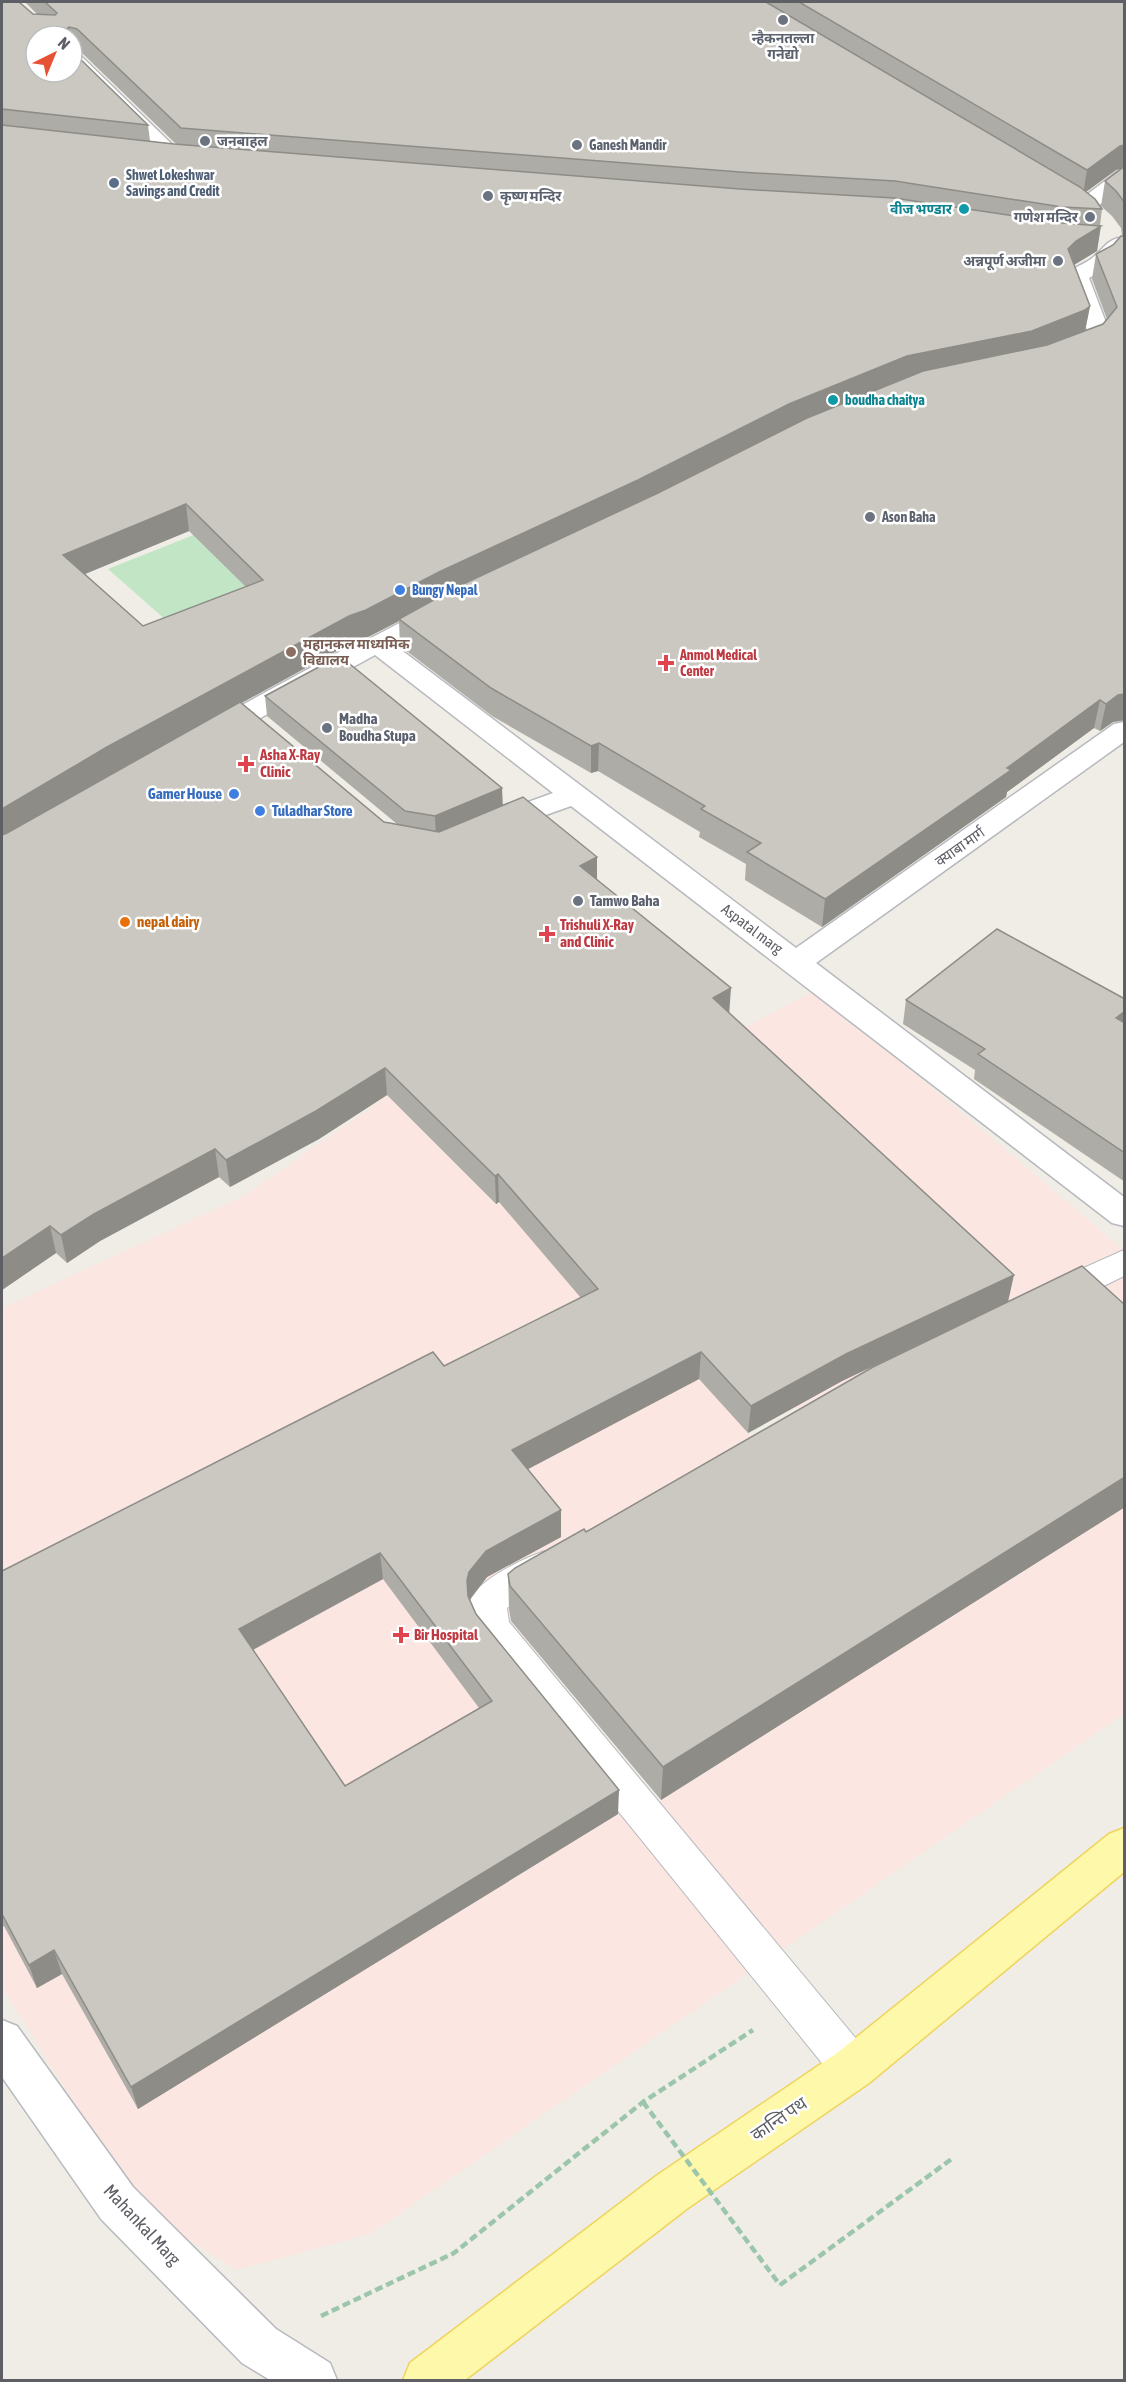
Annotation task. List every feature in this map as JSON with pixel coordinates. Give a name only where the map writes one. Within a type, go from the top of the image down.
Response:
[{"type":"main road","name":"कान्ति पथ","points":[[427,2380],[672,2192],[853,2068],[1125,1848]]},
{"type":"street","points":[[84,70],[177,160]]},
{"type":"street","points":[[142,156],[200,161]]},
{"type":"street","points":[[1083,206],[1125,176]]},
{"type":"street","points":[[1064,196],[1083,206],[1115,237]]},
{"type":"street","points":[[1088,242],[1115,237]]},
{"type":"street","points":[[1046,360],[1090,342],[1099,333],[1077,276],[1100,263],[1115,237]]},
{"type":"street","points":[[194,743],[254,723],[360,651],[378,645],[460,601]]},
{"type":"street","name":"Aspatal marg","points":[[378,645],[1125,1214]]},
{"type":"street","name":"क्याबा मार्ग","points":[[796,963],[1125,730]]},
{"type":"street","points":[[469,835],[489,825],[574,795]]},
{"type":"street","name":"Mahankal Marg","points":[[2,2041],[117,2203],[259,2346],[314,2380]]},
{"type":"lane","points":[[1027,1308],[1125,1262]]},
{"type":"lane","points":[[574,1550],[502,1590],[488,1602],[492,1628],[853,2068]]},
{"type":"path","points":[[259,2346],[454,2253],[643,2102],[760,2026]]},
{"type":"path","points":[[643,2102],[780,2285],[953,2158]]},
{"type":"shaded area","name":"Bir Hospital","points":[[816,990],[1124,1250],[1124,1350],[940,1322],[881,1353],[908,1380],[818,1432],[791,1403],[745,1429],[773,1460],[506,1614],[655,1804],[1124,1507],[1124,1714],[370,2234],[237,2270],[142,2211],[2,1987],[2,1786],[348,1811],[243,1655],[464,1535],[2,1601],[2,1308],[244,1196],[429,1067],[571,1118]],"holes":[[[562,1274],[762,1346],[598,1317]]]},
{"type":"green space","points":[[196,534],[255,596],[175,628],[108,569]]},
{"type":"building","points":[[2,2],[19,2],[33,14],[55,15],[57,13],[45,2],[766,2],[1080,187],[1095,199],[1102,209],[1062,207],[895,181],[740,172],[181,128],[84,36],[84,24],[24,24],[24,84],[84,84],[84,63],[148,125],[2,109]]},
{"type":"building","points":[[799,2],[1125,2],[1125,145],[1120,146],[1087,170]]},
{"type":"building","points":[[2,125],[174,144],[740,189],[894,198],[1062,223],[1101,226],[1076,241],[1068,249],[1090,306],[1085,310],[1032,331],[907,356],[789,404],[638,480],[439,572],[366,610],[349,616],[107,747],[2,809]],"holes":[[[186,504],[263,580],[143,626],[63,555]]]},
{"type":"building","points":[[1125,166],[1125,203],[1105,181]]},
{"type":"building","points":[[1121,236],[1125,236],[1125,694],[1118,695],[1106,704],[1100,700],[1007,768],[1011,770],[825,899],[747,852],[761,843],[701,809],[705,806],[599,743],[591,746],[491,688],[399,619],[459,586],[658,493],[807,418],[923,371],[1047,345],[1103,324],[1117,307],[1096,254],[1113,245]]},
{"type":"building","points":[[341,655],[502,788],[435,816],[405,811],[265,696]]},
{"type":"building","points":[[240,702],[384,822],[439,832],[523,797],[597,857],[580,866],[731,988],[713,998],[1014,1275],[846,1354],[751,1406],[701,1352],[512,1450],[561,1510],[486,1551],[469,1572],[468,1596],[476,1614],[619,1790],[131,2087],[54,1950],[29,1965],[2,1914],[2,1571],[433,1352],[444,1366],[598,1289],[498,1174],[495,1176],[385,1068],[316,1111],[226,1160],[215,1149],[94,1214],[61,1235],[50,1226],[2,1258],[2,835]],"holes":[[[380,1553],[492,1701],[345,1786],[239,1629]]]},
{"type":"building","points":[[997,929],[1125,999],[1125,1011],[1116,1018],[1125,1023],[1125,1153],[978,1054],[985,1049],[906,1000]]},
{"type":"building","name":"Bir Hospital","points":[[1082,1266],[1125,1305],[1125,1477],[663,1767],[510,1586],[508,1574],[515,1568],[584,1529],[586,1532],[873,1367]]},
{"type":"place","name":"न्हैकनतल्ला गनेद्यो","points":[[783,20]]},
{"type":"place","name":"जनबाहल","points":[[205,141]]},
{"type":"place","name":"Ganesh Mandir","points":[[577,145]]},
{"type":"place","name":"Shwet Lokeshwar Savings and Credit","points":[[114,183]]},
{"type":"place","name":"कृष्ण मन्दिर","points":[[488,196]]},
{"type":"place","name":"वीज भण्डार","points":[[964,209]]},
{"type":"place","name":"गणेश मन्दिर","points":[[1090,217]]},
{"type":"place","name":"अन्नपूर्ण अजीमा","points":[[1058,261]]},
{"type":"place","name":"boudha chaitya","points":[[833,400]]},
{"type":"place","name":"Ason Baha","points":[[870,517]]},
{"type":"place","name":"Bungy Nepal","points":[[400,590]]},
{"type":"place","name":"महानकल माध्यमिक विद्यालय","points":[[291,652]]},
{"type":"place","name":"Anmol Medical Center","points":[[666,663]]},
{"type":"place","name":"Madha Boudha Stupa","points":[[327,728]]},
{"type":"place","name":"Asha X-Ray Clinic","points":[[246,764]]},
{"type":"place","name":"Gamer House","points":[[234,794]]},
{"type":"place","name":"Tuladhar Store","points":[[260,811]]},
{"type":"place","name":"Tamwo Baha","points":[[578,901]]},
{"type":"place","name":"nepal dairy","points":[[125,922]]},
{"type":"place","name":"Trishuli X-Ray and Clinic","points":[[547,934]]},
{"type":"place","name":"Bir Hospital","points":[[401,1635]]}]
